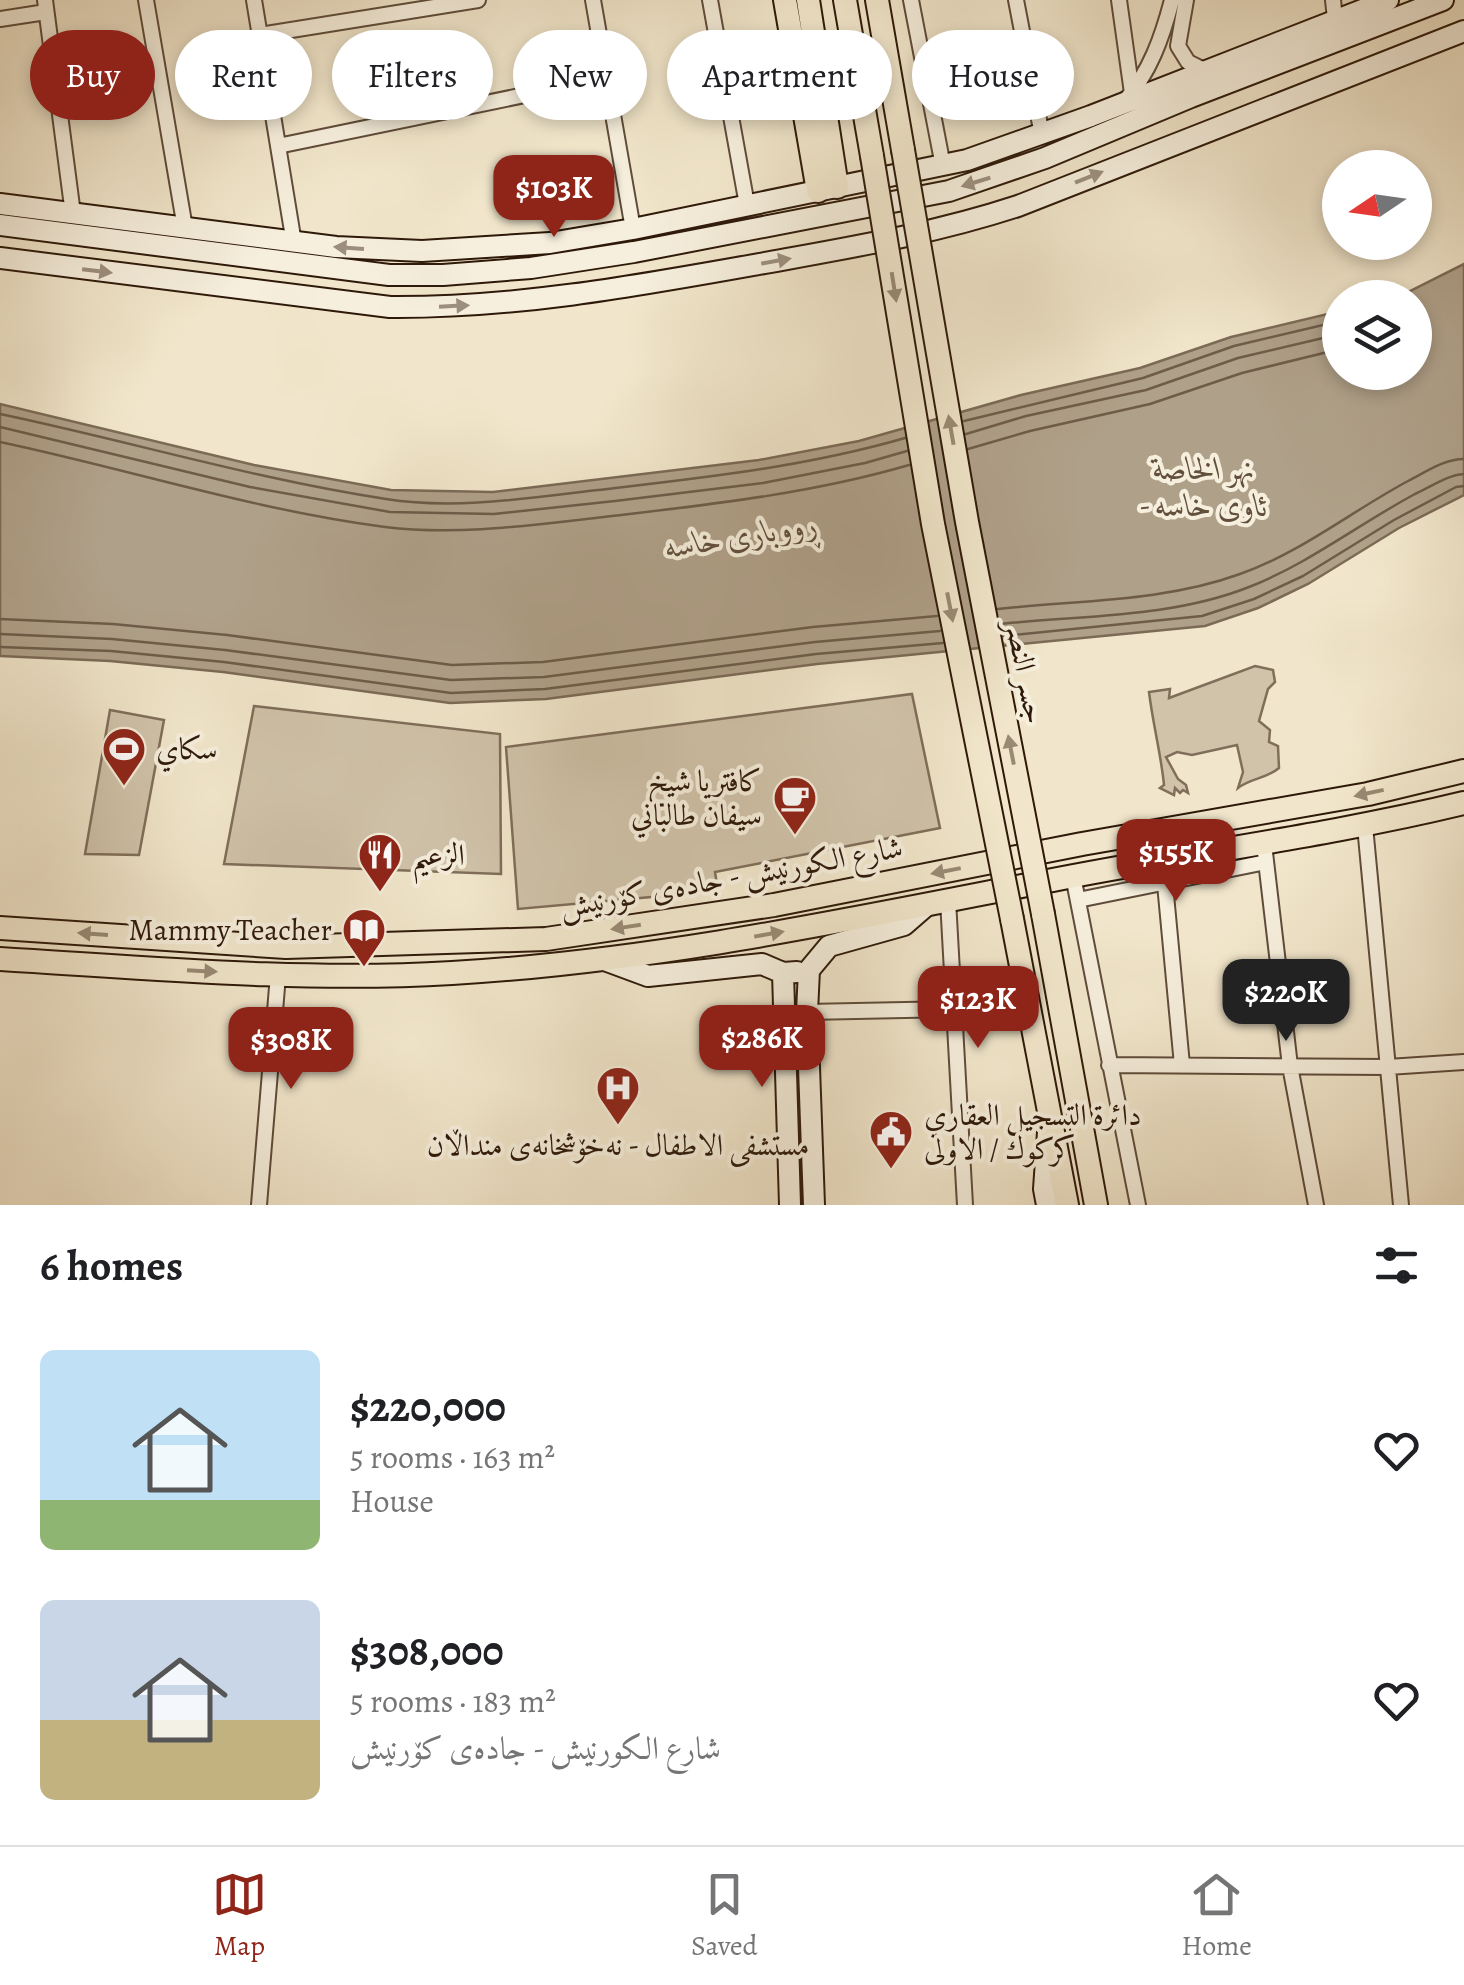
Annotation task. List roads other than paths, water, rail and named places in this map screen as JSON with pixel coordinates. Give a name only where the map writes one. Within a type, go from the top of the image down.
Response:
[{"type":"main road","points":[[785,0],[827,189]]},
{"type":"main road","points":[[808,0],[827,189]]},
{"type":"main road","name":"جسر النصر","points":[[845,0],[933,524],[1067,1205]]},
{"type":"main road","name":"جسر النصر","points":[[877,0],[966,522],[1096,1205]]},
{"type":"main road","name":"شارع الكورنيش - جادەی کۆرنیش","points":[[0,928],[286,947],[546,939],[774,905],[1082,844],[1368,794],[1464,772]]},
{"type":"main road","name":"شارع الكورنيش - جادەی کۆرنیش","points":[[0,959],[278,976],[452,974],[666,952],[1073,876],[1265,853],[1464,803]]},
{"type":"street","points":[[146,0],[185,228]]},
{"type":"street","points":[[254,0],[259,30]]},
{"type":"street","points":[[291,30],[478,0]]},
{"type":"street","points":[[594,0],[599,30]]},
{"type":"street","points":[[710,0],[747,205]]},
{"type":"street","points":[[911,0],[943,166]]},
{"type":"street","points":[[1016,0],[1042,135]]},
{"type":"street","points":[[1119,0],[1128,98]]},
{"type":"street","points":[[1172,0],[1180,52],[1188,62],[1204,70]]},
{"type":"street","points":[[0,204],[294,243],[379,250],[465,250],[550,243],[633,229],[943,166],[1042,135],[1096,126],[1128,98],[1186,0]]},
{"type":"street","points":[[1128,98],[1204,70],[1334,10],[1388,0]]},
{"type":"street","points":[[0,225],[390,274],[443,275],[531,268],[949,191],[1096,126],[1191,97],[1443,0]]},
{"type":"street","points":[[0,19],[46,6],[73,214]]},
{"type":"street","points":[[0,258],[390,307],[442,308],[533,301],[638,287],[955,227],[1018,206],[1464,31]]},
{"type":"street","points":[[278,146],[513,97]]},
{"type":"street","points":[[274,120],[294,243]]},
{"type":"street","points":[[614,120],[633,229]]},
{"type":"street","points":[[666,246],[713,212]]},
{"type":"street","points":[[390,274],[390,307]]},
{"type":"street","points":[[1365,826],[1402,1205]]},
{"type":"street","points":[[1078,900],[1165,884],[1265,853],[1290,1066],[1316,1205]]},
{"type":"street","points":[[1073,876],[1138,1205]]},
{"type":"street","points":[[1165,884],[1182,1065]]},
{"type":"street","points":[[814,1205],[809,970],[829,946],[892,930],[937,902],[954,1009],[965,1205]]},
{"type":"street","points":[[600,958],[648,976],[762,964],[783,973],[809,970]]},
{"type":"street","points":[[783,973],[790,1205]]},
{"type":"street","points":[[259,1205],[278,976]]},
{"type":"street","points":[[807,1012],[954,1009]]},
{"type":"street","points":[[1109,1064],[1388,1066],[1464,1062]]},
{"type":"street","points":[[1048,1205],[1044,1189],[1050,1105]]},
{"type":"water","name":"نهر الخاصة - ئاوی خاسە","points":[[1464,264],[1464,495],[1399,528],[1308,584],[1258,608],[1205,626],[817,664],[546,699],[450,703],[223,672],[0,656],[0,404],[254,465],[391,490],[493,492],[759,460],[859,441],[1021,395],[1140,368],[1231,337],[1322,315],[1322,390],[1432,390],[1432,280]]},
{"type":"place","name":"سكاي","points":[[124,787]]},
{"type":"place","name":"كافتريا شيخ سيفان طالباني","points":[[795,836]]},
{"type":"place","name":"الزعيم","points":[[380,893]]},
{"type":"place","name":"Mammy Teacher","points":[[364,968]]},
{"type":"place","name":"مستشفى الاطفال - نەخۆشخانەی منداڵان","points":[[618,1126]]},
{"type":"place","name":"دائرة التسجيل العقاري كركوك / الاولى","points":[[891,1170]]},
{"type":"water label","name":"ڕووباری خاسە","points":[[741,535]]}]
